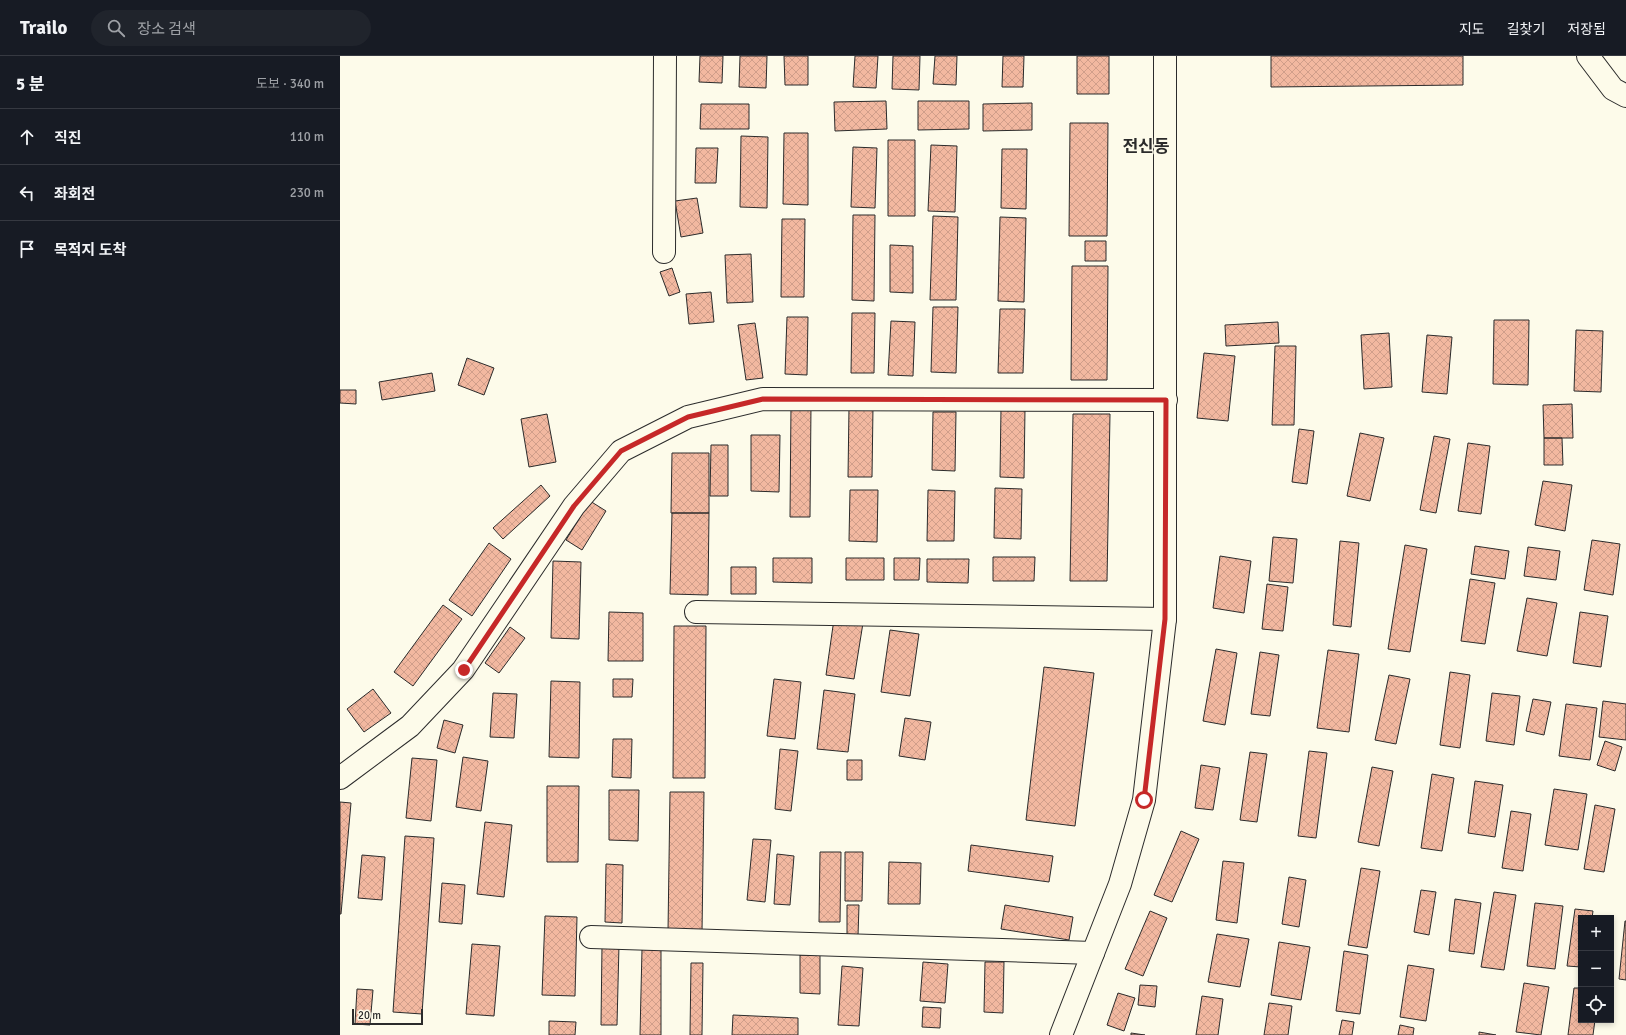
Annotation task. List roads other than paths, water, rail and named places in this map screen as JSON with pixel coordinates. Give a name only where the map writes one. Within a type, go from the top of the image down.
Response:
[{"type":"street","points":[[664,252],[665,56]]},
{"type":"street","points":[[1061,1035],[1120,884],[1144,800],[1165,619],[1165,56]]},
{"type":"street","points":[[1588,56],[1613,89],[1626,96]]},
{"type":"street","points":[[340,778],[410,726],[464,670],[574,506],[621,451],[688,417],[763,399],[1166,400]]},
{"type":"street","points":[[696,612],[1165,619]]},
{"type":"street","points":[[591,937],[1093,954]]},
{"type":"district","name":"전신동","points":[[1146,146]]}]
